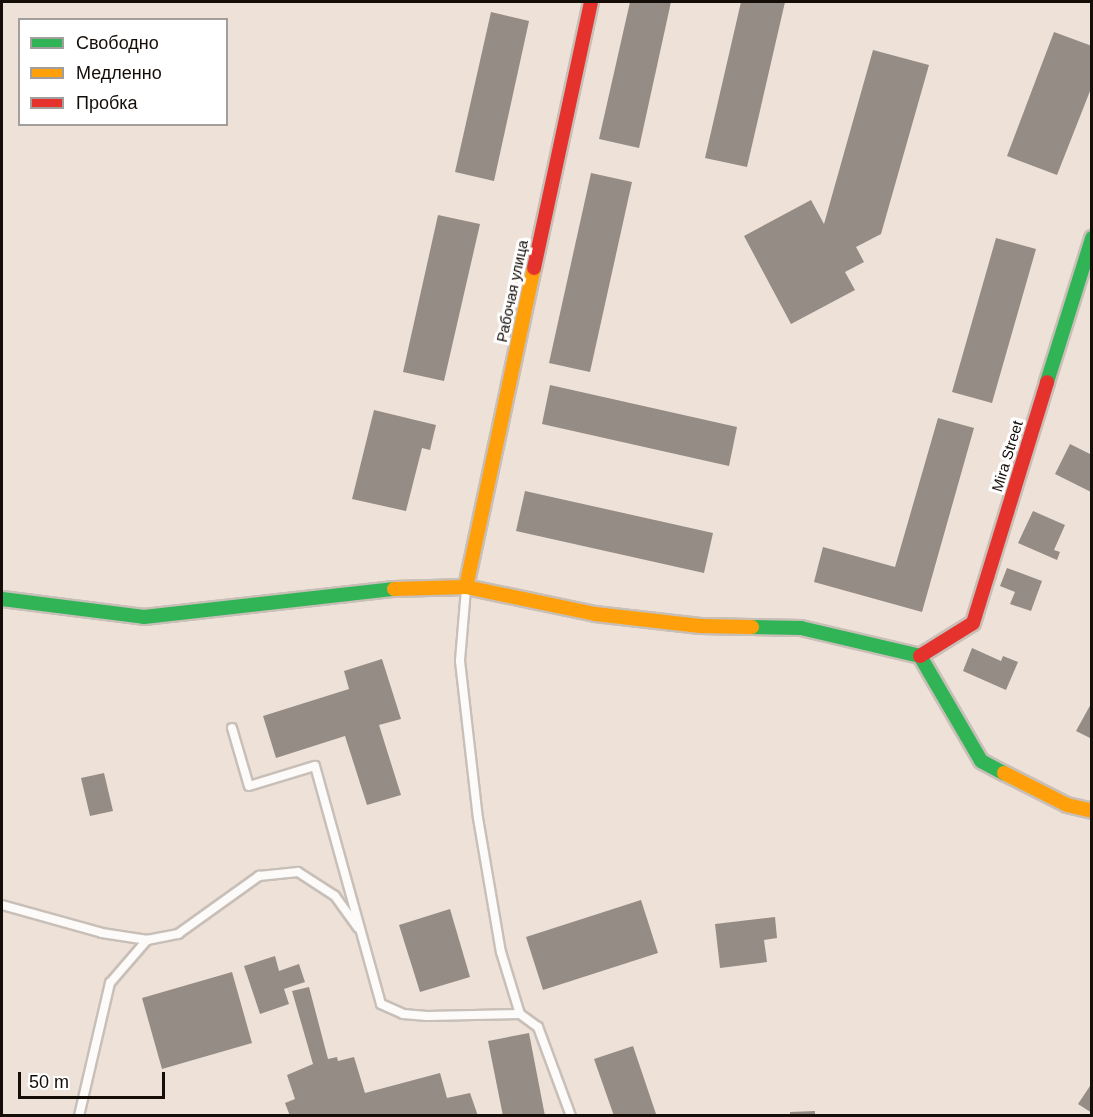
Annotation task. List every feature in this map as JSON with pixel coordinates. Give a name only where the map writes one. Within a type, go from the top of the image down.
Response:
[{"type":"street","name":"Рабочая улица","points":[[466,587],[591,2]]},
{"type":"street","name":"Mira Street","points":[[920,656],[973,623],[1092,238]]},
{"type":"street","points":[[2,599],[144,617],[399,588],[466,587],[595,614],[700,626],[801,628],[920,656],[981,761],[1066,805],[1092,811]]},
{"type":"lane","points":[[466,587],[460,662],[478,818],[501,952],[520,1014]]},
{"type":"lane","points":[[232,728],[249,786],[315,766],[381,1004],[403,1014],[427,1016],[520,1014],[538,1027],[571,1116]]},
{"type":"lane","points":[[2,905],[102,933],[147,940],[178,934],[259,876],[298,872],[335,896],[361,934]]},
{"type":"lane","points":[[80,1116],[110,983],[147,940]]},
{"type":"building","points":[[630,2],[671,2],[639,148],[599,139]]},
{"type":"building","points":[[741,2],[785,2],[747,167],[705,158]]},
{"type":"building","points":[[491,12],[529,21],[494,181],[455,172]]},
{"type":"building","points":[[1054,32],[1092,46],[1092,86],[1057,175],[1007,156]]},
{"type":"building","points":[[873,50],[929,65],[881,234],[856,247],[864,262],[845,272],[855,290],[791,324],[744,236],[811,200],[824,224]]},
{"type":"building","points":[[591,173],[632,182],[590,372],[549,363]]},
{"type":"building","points":[[438,215],[480,224],[444,381],[403,372]]},
{"type":"building","points":[[996,238],[1036,249],[992,403],[952,392]]},
{"type":"building","points":[[550,385],[737,427],[729,466],[542,424]]},
{"type":"building","points":[[374,410],[436,425],[430,450],[422,448],[406,511],[352,499]]},
{"type":"building","points":[[938,418],[974,428],[922,612],[814,582],[823,547],[895,567]]},
{"type":"building","points":[[1070,444],[1092,455],[1091,492],[1055,474]]},
{"type":"building","points":[[525,491],[713,533],[704,573],[516,531]]},
{"type":"building","points":[[1033,511],[1065,525],[1054,550],[1060,552],[1057,560],[1018,543]]},
{"type":"building","points":[[1007,568],[1042,581],[1031,611],[1010,604],[1015,592],[1000,586]]},
{"type":"building","points":[[972,648],[1001,661],[1003,656],[1018,662],[1006,690],[963,671]]},
{"type":"building","points":[[382,659],[401,719],[379,725],[401,795],[367,805],[345,736],[276,758],[263,716],[349,689],[344,671]]},
{"type":"building","points":[[1092,702],[1092,739],[1076,731]]},
{"type":"building","points":[[104,773],[113,811],[90,816],[81,778]]},
{"type":"building","points":[[641,900],[658,953],[543,990],[526,937]]},
{"type":"building","points":[[450,909],[470,977],[420,992],[399,925]]},
{"type":"building","points":[[775,917],[777,938],[764,940],[767,962],[720,968],[715,924]]},
{"type":"building","points":[[275,956],[279,971],[299,964],[305,982],[284,989],[289,1004],[260,1014],[244,966]]},
{"type":"building","points":[[232,972],[252,1043],[162,1069],[142,998]]},
{"type":"building","points":[[309,987],[328,1059],[337,1057],[338,1061],[354,1057],[365,1093],[440,1073],[447,1098],[470,1093],[478,1116],[290,1116],[285,1103],[295,1099],[287,1075],[313,1064],[292,991]]},
{"type":"building","points":[[529,1033],[545,1116],[503,1116],[488,1041]]},
{"type":"building","points":[[633,1046],[656,1114],[614,1116],[594,1059]]},
{"type":"building","points":[[1092,1083],[1092,1113],[1078,1104]]},
{"type":"building","points":[[815,1111],[815,1116],[790,1116],[790,1112]]},
{"type":"traffic: fast","points":[[1047,382],[1092,238]]},
{"type":"traffic: fast","points":[[2,599],[144,617],[394,589]]},
{"type":"traffic: fast","points":[[752,627],[801,628],[920,656],[981,761],[1004,773]]},
{"type":"traffic: slow","points":[[466,587],[534,268]]},
{"type":"traffic: slow","points":[[394,589],[466,587],[595,614],[700,626],[752,627]]},
{"type":"traffic: slow","points":[[1004,773],[1067,805],[1092,811]]},
{"type":"traffic: jam","points":[[534,268],[591,2]]},
{"type":"traffic: jam","points":[[920,656],[973,623],[1047,382]]}]
